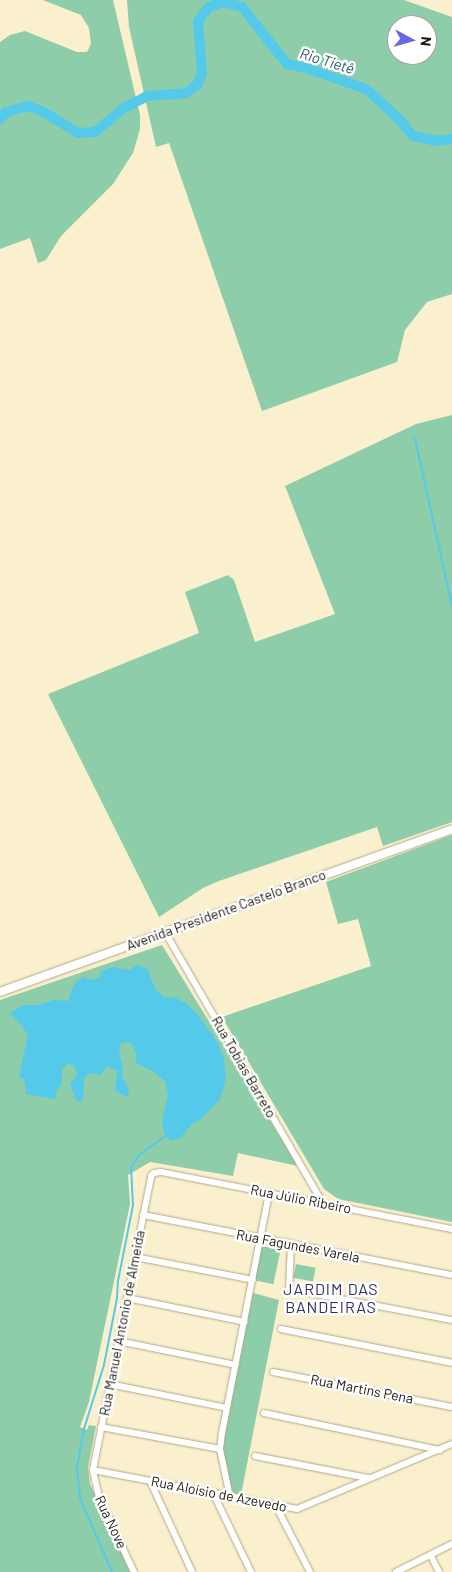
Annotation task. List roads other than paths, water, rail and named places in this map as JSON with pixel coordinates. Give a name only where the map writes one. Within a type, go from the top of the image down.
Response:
[{"type":"street","name":"Avenida Presidente Castelo Branco","points":[[0,992],[452,829]]},
{"type":"street","name":"Rua Tobias Barreto","points":[[165,932],[323,1203]]},
{"type":"street","name":"Rua Júlio Ribeiro","points":[[151,1176],[161,1172],[452,1229]]},
{"type":"street","name":"Rua Manuel Antonio de Almeida","points":[[93,1470],[151,1176]]},
{"type":"street","points":[[230,1497],[220,1449],[268,1193]]},
{"type":"street","name":"Rua Fagundes Varela","points":[[143,1215],[452,1275]]},
{"type":"street","points":[[291,1244],[289,1289],[452,1320]]},
{"type":"street","points":[[135,1257],[253,1280]]},
{"type":"street","points":[[127,1298],[245,1322]]},
{"type":"street","points":[[281,1329],[452,1363]]},
{"type":"street","points":[[118,1341],[236,1365]]},
{"type":"street","name":"Rua Martins Pena","points":[[273,1372],[452,1407]]},
{"type":"street","points":[[109,1384],[227,1408]]},
{"type":"street","points":[[264,1413],[442,1450]]},
{"type":"street","points":[[101,1427],[220,1449]]},
{"type":"street","name":"Rua Aloísio de Azevedo","points":[[93,1470],[290,1509],[304,1507],[442,1450],[452,1444]]},
{"type":"street","points":[[255,1456],[369,1479]]},
{"type":"street","name":"Rua Nove","points":[[93,1470],[99,1497],[134,1572]]},
{"type":"street","points":[[150,1481],[192,1572]]},
{"type":"street","points":[[214,1493],[251,1572]]},
{"type":"street","points":[[276,1506],[310,1572]]},
{"type":"street","points":[[396,1572],[452,1544]]},
{"type":"street","points":[[431,1556],[439,1572]]},
{"type":"water","points":[[137,965],[147,968],[155,989],[165,998],[174,997],[187,1004],[198,1015],[218,1043],[224,1060],[226,1078],[220,1099],[201,1119],[192,1124],[180,1138],[170,1141],[164,1132],[162,1120],[168,1095],[165,1081],[154,1072],[136,1063],[136,1053],[130,1042],[121,1043],[119,1052],[123,1068],[122,1077],[128,1088],[129,1098],[115,1091],[117,1071],[107,1066],[100,1075],[90,1073],[84,1078],[83,1100],[77,1102],[70,1084],[77,1075],[74,1065],[67,1064],[62,1069],[62,1084],[57,1090],[55,1099],[25,1094],[24,1079],[19,1077],[28,1035],[10,1013],[23,1005],[38,1005],[54,1000],[68,1001],[77,981],[83,977],[89,980],[99,978],[101,971],[113,967],[130,970]]},
{"type":"waterway","name":"Rio Tietê","points":[[0,119],[6,112],[27,106],[42,111],[78,133],[95,132],[122,109],[147,96],[186,93],[197,85],[202,74],[198,21],[209,7],[223,2],[242,7],[287,64],[306,68],[366,89],[398,118],[413,136],[436,141],[452,139]]},
{"type":"waterway","points":[[415,439],[452,606]]},
{"type":"waterway","points":[[112,1572],[80,1498],[77,1468],[84,1429],[104,1365],[117,1298],[118,1281],[133,1205],[131,1167],[139,1155],[167,1135]]},
{"type":"district","name":"JARDIM DAS BANDEIRAS","points":[[331,1298]]}]
